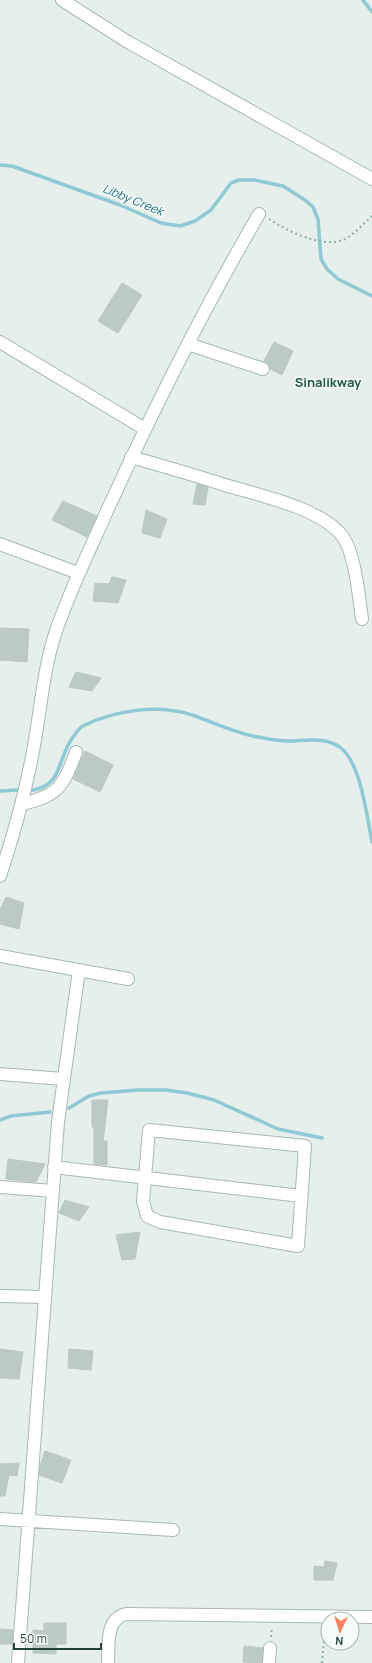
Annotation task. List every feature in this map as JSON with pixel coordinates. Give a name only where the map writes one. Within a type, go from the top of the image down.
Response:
[{"type":"street","points":[[62,0],[128,42],[372,180]]},
{"type":"street","points":[[0,876],[22,804],[54,636],[65,606],[78,573],[145,428],[225,274],[259,214]]},
{"type":"street","points":[[0,342],[145,428]]},
{"type":"street","points":[[188,344],[263,368]]},
{"type":"street","points":[[132,457],[292,505],[326,522],[343,537],[349,550],[362,619]]},
{"type":"street","points":[[0,544],[78,573]]},
{"type":"street","points":[[22,804],[39,800],[50,795],[59,788],[66,777],[76,752]]},
{"type":"street","points":[[0,956],[128,979]]},
{"type":"street","points":[[18,1663],[54,1167],[63,1079],[79,970]]},
{"type":"street","points":[[0,1074],[63,1079]]},
{"type":"street","points":[[149,1130],[305,1146],[301,1196],[298,1246],[153,1220],[147,1216],[143,1201],[149,1130]]},
{"type":"street","points":[[54,1167],[301,1196]]},
{"type":"street","points":[[0,1187],[53,1191]]},
{"type":"street","points":[[0,1296],[44,1297]]},
{"type":"street","points":[[0,1519],[173,1530]]},
{"type":"street","points":[[108,1663],[111,1626],[116,1618],[121,1615],[132,1613],[320,1616]]},
{"type":"street","points":[[360,1617],[372,1617]]},
{"type":"street","points":[[269,1663],[270,1648]]},
{"type":"path","points":[[259,214],[284,229],[314,240],[330,241],[342,240],[350,236],[372,216]]},
{"type":"path","points":[[270,1648],[272,1616]]},
{"type":"path","points":[[322,1663],[323,1651]]},
{"type":"building","points":[[122,283],[142,295],[118,333],[98,321]]},
{"type":"building","points":[[274,342],[293,351],[282,375],[270,369],[269,364],[264,361]]},
{"type":"building","points":[[197,484],[208,487],[205,505],[193,504]]},
{"type":"building","points":[[63,501],[97,516],[87,537],[52,520]]},
{"type":"building","points":[[146,510],[167,519],[160,538],[142,533]]},
{"type":"building","points":[[112,577],[126,580],[118,603],[93,601],[95,583],[109,584]]},
{"type":"building","points":[[0,628],[29,629],[27,662],[0,660]]},
{"type":"building","points":[[76,672],[101,678],[92,691],[69,687]]},
{"type":"building","points":[[85,751],[113,765],[100,792],[73,779]]},
{"type":"building","points":[[6,897],[24,903],[19,929],[0,924],[0,910]]},
{"type":"building","points":[[92,1100],[108,1100],[103,1141],[107,1141],[107,1165],[94,1164]]},
{"type":"building","points":[[8,1159],[45,1164],[36,1182],[6,1179]]},
{"type":"building","points":[[65,1200],[89,1207],[79,1221],[59,1213]]},
{"type":"building","points":[[140,1232],[135,1259],[122,1260],[116,1235]]},
{"type":"building","points":[[0,1349],[23,1352],[19,1379],[0,1378]]},
{"type":"building","points":[[69,1349],[93,1351],[91,1370],[68,1368]]},
{"type":"building","points":[[45,1451],[71,1460],[62,1483],[39,1475],[40,1466]]},
{"type":"building","points":[[19,1463],[17,1476],[9,1475],[5,1496],[0,1496],[0,1464]]},
{"type":"building","points":[[325,1561],[337,1563],[333,1580],[314,1580],[314,1566],[324,1567]]},
{"type":"building","points":[[44,1623],[66,1623],[66,1644],[56,1644],[56,1654],[33,1653],[33,1630],[44,1631]]},
{"type":"building","points":[[0,1629],[13,1630],[12,1644],[0,1644]]},
{"type":"building","points":[[244,1646],[263,1648],[262,1663],[243,1662]]},
{"type":"waterway","points":[[363,0],[372,12]]},
{"type":"waterway","name":"Libby Creek","points":[[0,165],[12,166],[120,205],[161,223],[180,226],[195,221],[211,210],[231,183],[239,180],[254,180],[283,186],[313,207],[318,219],[321,259],[327,269],[338,279],[372,296]]},
{"type":"waterway","points":[[28,791],[40,788],[48,784],[54,778],[73,737],[83,726],[95,720],[137,710],[151,709],[179,712],[250,735],[285,741],[322,741],[335,744],[341,748],[354,766],[358,778],[372,842]]},
{"type":"waterway","points":[[0,791],[17,790]]},
{"type":"waterway","points":[[69,1108],[89,1096],[101,1093],[138,1090],[166,1090],[187,1093],[214,1100],[278,1129],[322,1138]]},
{"type":"waterway","points":[[0,1120],[11,1116],[50,1112]]},
{"type":"district","name":"Sinalikway","points":[[328,382]]}]
